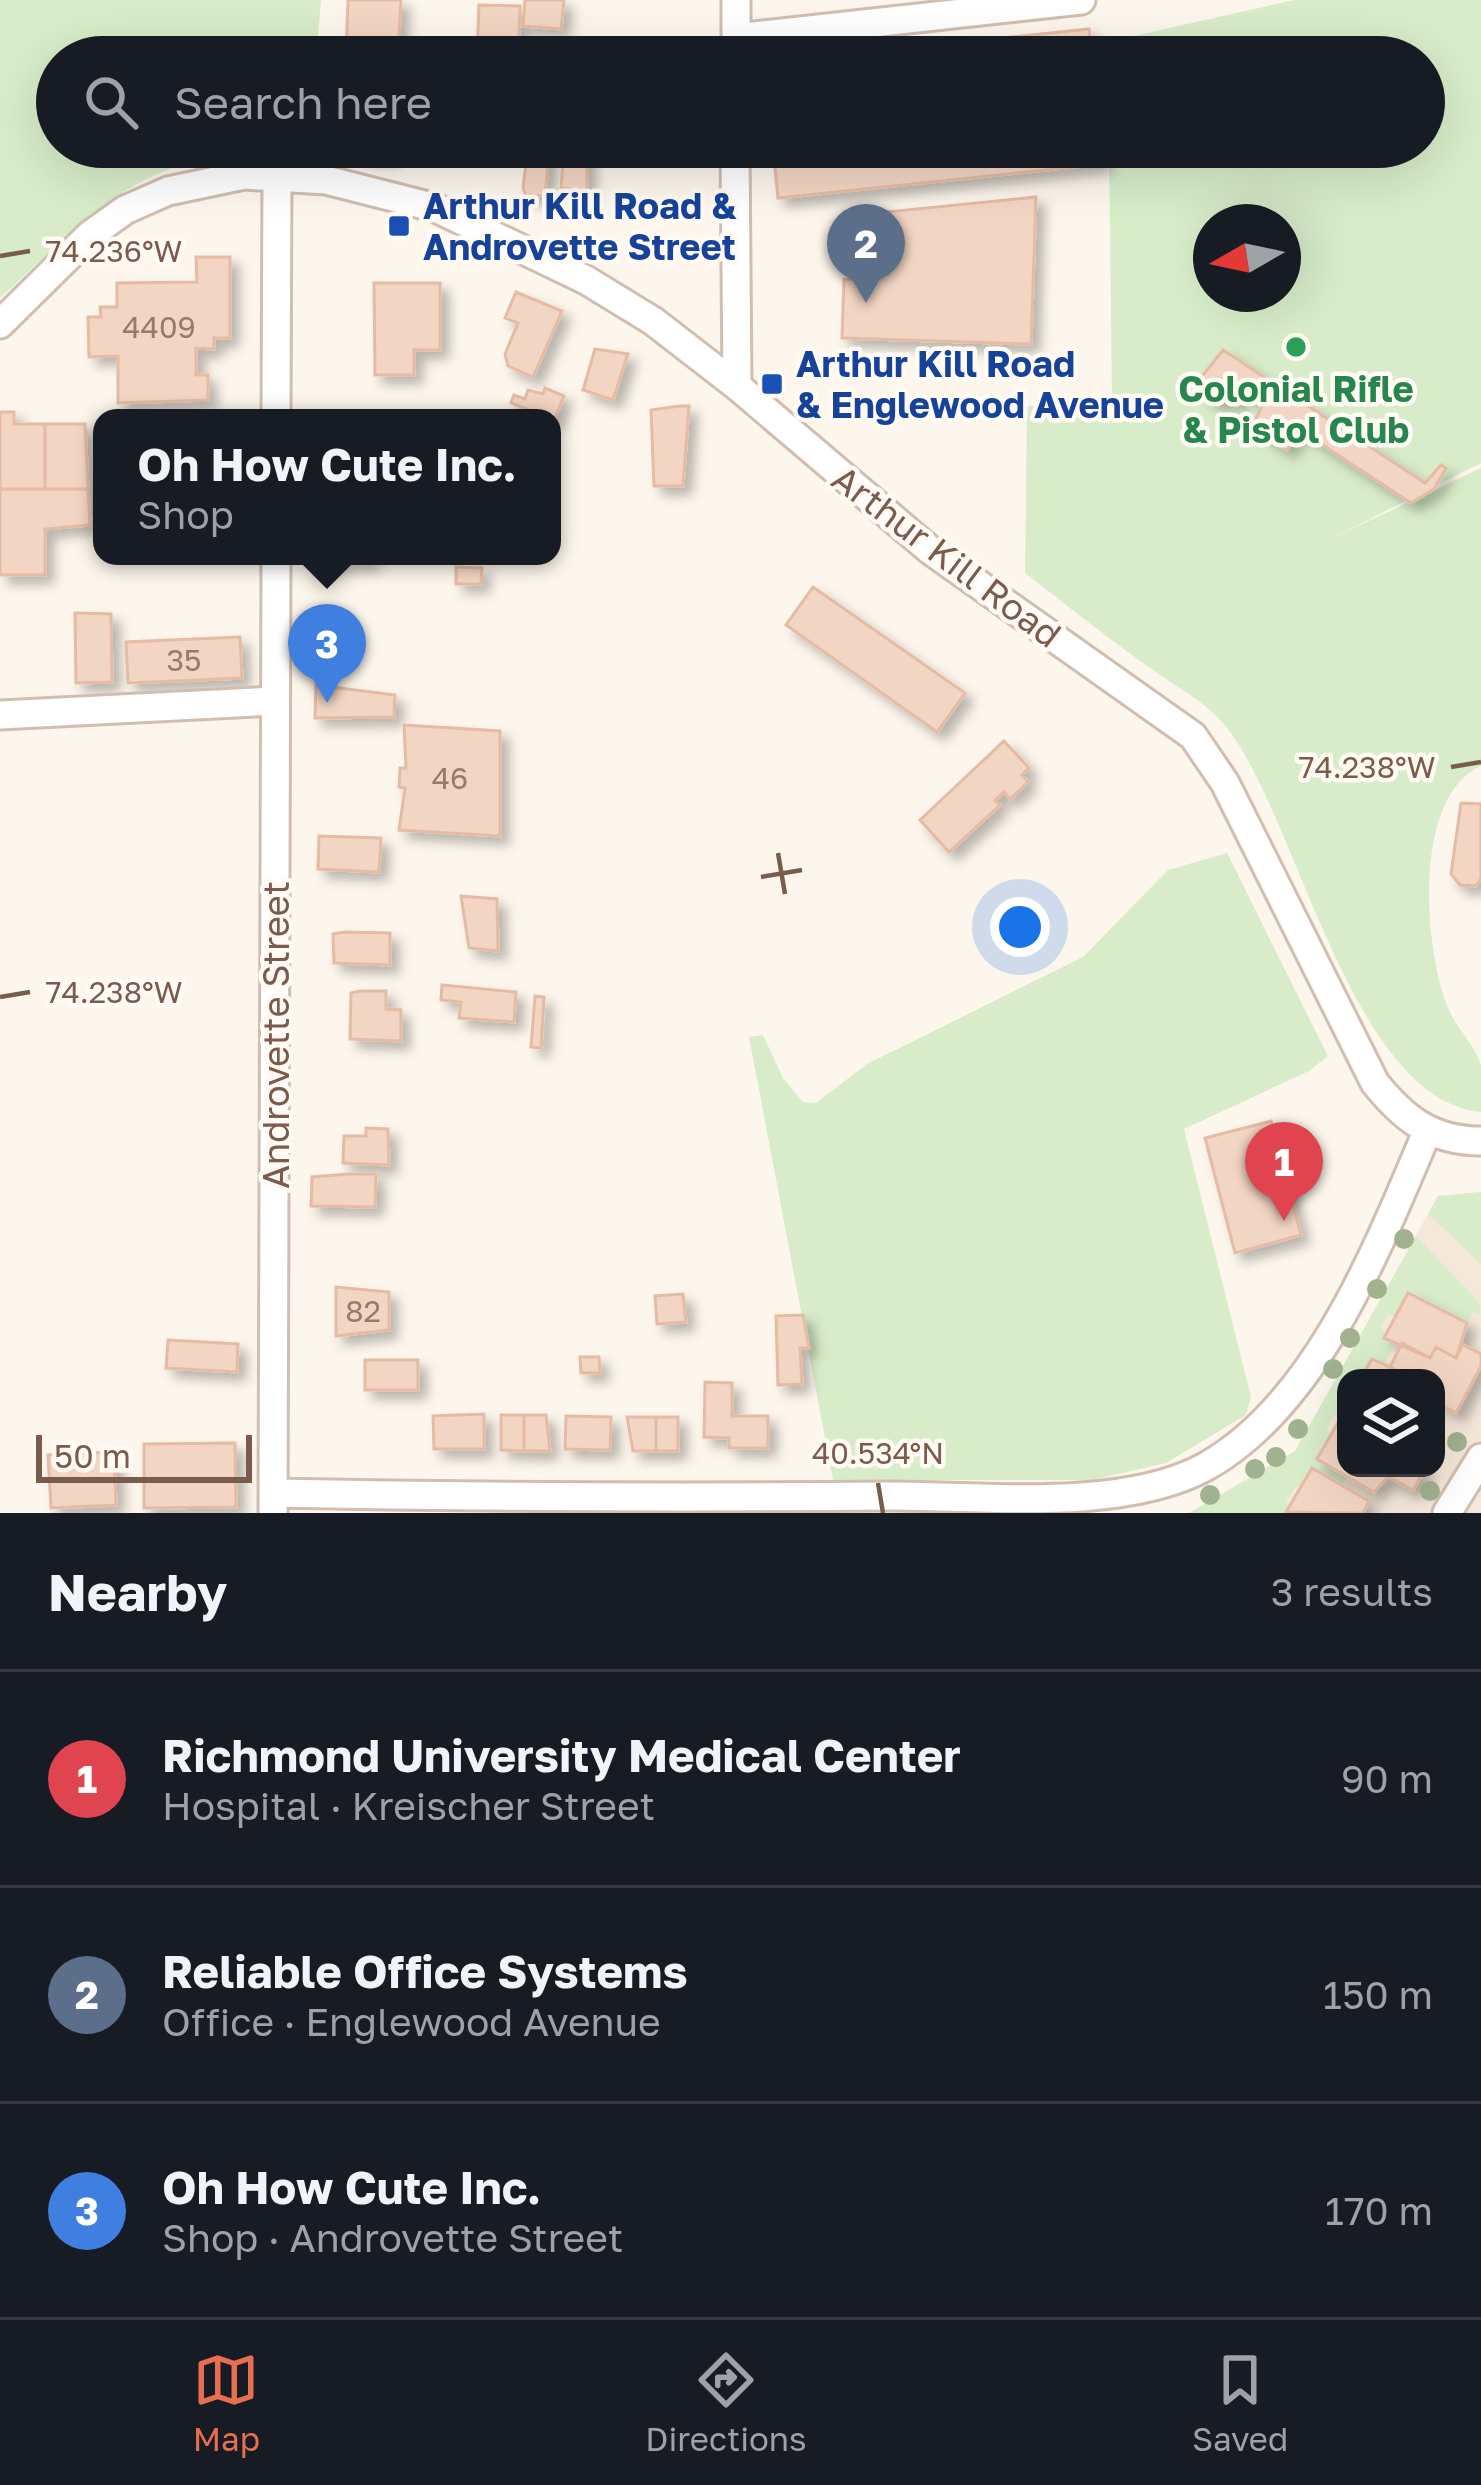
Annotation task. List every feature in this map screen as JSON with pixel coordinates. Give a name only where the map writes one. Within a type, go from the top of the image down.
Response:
[{"type":"street","points":[[736,0],[736,36]]},
{"type":"street","points":[[822,36],[1081,0]]},
{"type":"street","points":[[735,168],[736,386]]},
{"type":"street","points":[[276,409],[277,174]]},
{"type":"street","name":"Arthur Kill Road","points":[[0,324],[77,246],[125,210],[210,179],[277,174],[375,190],[436,208],[512,243],[652,321],[930,550],[1193,736],[1225,783],[1375,1083],[1398,1112],[1427,1132]]},
{"type":"street","name":"Androvette Street","points":[[273,1503],[276,565]]},
{"type":"street","points":[[0,715],[275,700]]},
{"type":"street","points":[[273,1503],[1072,1496],[1174,1479],[1205,1467],[1290,1396],[1375,1247],[1427,1132],[1481,1141]]},
{"type":"street","points":[[1447,1513],[1481,1458]]},
{"type":"shaded area","points":[[1481,1192],[1481,1513],[1222,1513],[1216,1501],[1296,1451],[1337,1377],[1337,1477],[1445,1477],[1445,1369],[1342,1369],[1438,1196]]},
{"type":"green space","points":[[0,0],[321,0],[318,36],[36,36],[36,168],[174,168],[146,179],[79,225],[0,298]]},
{"type":"green space","name":"Colonial Rifle & Pistol Club","points":[[1294,0],[1481,0],[1481,463],[1330,539],[1481,468],[1481,766],[1459,783],[1443,808],[1434,840],[1430,914],[1433,950],[1451,1015],[1481,1065],[1481,1112],[1436,1096],[1396,1060],[1362,1009],[1253,770],[1227,728],[1203,704],[1025,573],[1027,406],[1112,399],[1109,168],[1445,168],[1445,36],[1134,36]]},
{"type":"green space","points":[[1227,853],[1328,1056],[1309,1071],[1184,1129],[1251,1397],[1246,1415],[1166,1463],[1093,1480],[833,1480],[749,1037],[763,1035],[783,1078],[803,1102],[816,1103],[867,1064],[1083,957],[1168,870]]},
{"type":"green space","points":[[1481,1192],[1481,1264],[1428,1214],[1438,1196]]},
{"type":"green space","points":[[1416,1236],[1479,1302],[1481,1315],[1473,1312],[1467,1323],[1408,1293],[1395,1317],[1388,1314],[1381,1328],[1395,1344],[1384,1365],[1372,1359],[1366,1369],[1341,1369]]},
{"type":"green space","points":[[1337,1376],[1337,1416],[1326,1430],[1332,1434],[1318,1459],[1337,1471],[1337,1477],[1347,1477],[1342,1486],[1295,1487],[1286,1502],[1290,1505],[1287,1513],[1189,1513],[1295,1451]]},
{"type":"building","points":[[348,0],[401,0],[399,36],[347,36]]},
{"type":"building","points":[[525,0],[564,0],[561,29],[523,26]]},
{"type":"building","points":[[479,5],[520,6],[519,36],[478,36]]},
{"type":"building","points":[[1089,29],[1090,36],[1022,36]]},
{"type":"building","points":[[525,168],[548,168],[545,196],[526,195]]},
{"type":"building","points":[[562,168],[587,168],[587,191],[561,188]]},
{"type":"building","points":[[775,168],[1065,168],[778,198]]},
{"type":"building","points":[[1036,197],[1031,344],[842,338],[844,279],[864,280],[866,214]]},
{"type":"building","points":[[196,257],[230,257],[230,338],[214,338],[214,349],[196,348],[196,375],[208,375],[208,400],[118,403],[118,356],[89,357],[88,317],[101,317],[100,307],[117,307],[117,283],[197,282]]},
{"type":"building","points":[[374,283],[440,283],[440,350],[414,350],[414,375],[375,375]]},
{"type":"building","points":[[516,292],[562,311],[533,377],[508,366],[505,354],[518,323],[505,318]]},
{"type":"building","points":[[595,349],[628,354],[613,400],[583,390]]},
{"type":"building","points":[[1223,350],[1425,483],[1441,465],[1446,468],[1434,489],[1411,503],[1300,430],[1287,450],[1252,427],[1263,404],[1244,391],[1235,404],[1224,397],[1219,404],[1202,393],[1207,385],[1199,380]]},
{"type":"building","points":[[545,388],[564,396],[559,409],[526,409],[511,403],[514,395],[525,399],[528,390],[543,394]]},
{"type":"building","points":[[689,406],[683,486],[654,486],[651,410]]},
{"type":"building","points":[[0,412],[14,412],[14,424],[45,424],[45,489],[0,489]]},
{"type":"building","points":[[45,424],[85,424],[88,489],[45,489]]},
{"type":"building","points":[[0,489],[88,489],[90,525],[45,529],[45,575],[0,575]]},
{"type":"building","points":[[456,567],[482,568],[481,584],[456,584]]},
{"type":"building","points":[[813,587],[965,693],[937,732],[786,625]]},
{"type":"building","points":[[75,613],[111,614],[112,682],[76,683]]},
{"type":"building","points":[[240,637],[242,678],[128,683],[126,642]]},
{"type":"building","points":[[316,685],[395,695],[394,717],[315,718]]},
{"type":"building","points":[[404,725],[500,731],[500,836],[399,830],[405,788],[399,787],[400,768],[406,768]]},
{"type":"building","points":[[1004,741],[1029,768],[1022,775],[1028,782],[1010,799],[1004,792],[995,800],[1000,805],[949,852],[920,820]]},
{"type":"building","points":[[1461,803],[1481,804],[1481,878],[1476,886],[1460,885],[1451,874]]},
{"type":"building","points":[[319,836],[381,838],[379,872],[318,869]]},
{"type":"building","points":[[461,896],[497,899],[498,951],[469,948]]},
{"type":"building","points":[[390,933],[390,965],[334,963],[333,934]]},
{"type":"building","points":[[442,985],[516,992],[514,1022],[459,1018],[461,1002],[441,1000]]},
{"type":"building","points":[[386,991],[386,1009],[401,1010],[401,1041],[350,1039],[351,993]]},
{"type":"building","points":[[535,996],[544,997],[541,1048],[531,1047]]},
{"type":"building","points":[[1271,1121],[1301,1235],[1235,1253],[1205,1138]]},
{"type":"building","points":[[366,1128],[388,1129],[389,1165],[343,1163],[344,1136],[366,1136]]},
{"type":"building","points":[[376,1174],[375,1207],[311,1206],[312,1177]]},
{"type":"building","points":[[336,1287],[389,1292],[389,1330],[336,1336]]},
{"type":"building","points":[[1408,1293],[1467,1323],[1456,1358],[1436,1347],[1430,1358],[1384,1338]]},
{"type":"building","points":[[683,1294],[686,1322],[657,1324],[655,1296]]},
{"type":"building","points":[[803,1315],[809,1348],[800,1348],[802,1384],[778,1385],[776,1316]]},
{"type":"building","points":[[168,1340],[238,1344],[237,1372],[166,1368]]},
{"type":"building","points":[[1402,1343],[1430,1358],[1436,1347],[1456,1358],[1463,1345],[1481,1354],[1481,1366],[1456,1413],[1445,1407],[1445,1369],[1390,1367]]},
{"type":"building","points":[[580,1357],[599,1357],[600,1373],[581,1373]]},
{"type":"building","points":[[1372,1359],[1394,1369],[1366,1369]]},
{"type":"building","points":[[365,1360],[418,1360],[418,1390],[365,1390]]},
{"type":"building","points":[[705,1382],[732,1383],[732,1416],[768,1416],[768,1448],[729,1448],[729,1438],[704,1437]]},
{"type":"building","points":[[484,1414],[484,1449],[434,1449],[433,1416]]},
{"type":"building","points":[[501,1415],[524,1415],[524,1451],[501,1450]]},
{"type":"building","points":[[524,1415],[546,1415],[550,1451],[524,1451]]},
{"type":"building","points":[[566,1416],[611,1417],[610,1450],[565,1449]]},
{"type":"building","points":[[627,1417],[656,1417],[656,1451],[633,1451]]},
{"type":"building","points":[[656,1417],[678,1417],[678,1451],[656,1451]]},
{"type":"building","points":[[1337,1424],[1337,1471],[1317,1459]]},
{"type":"building","points":[[235,1443],[236,1507],[144,1508],[144,1444]]},
{"type":"building","points":[[114,1452],[116,1505],[51,1508],[48,1455]]},
{"type":"building","points":[[1312,1468],[1369,1501],[1363,1513],[1286,1512]]},
{"type":"building","points":[[1348,1477],[1388,1477],[1374,1492]]},
{"type":"building","points":[[1392,1477],[1421,1477],[1413,1490]]},
{"type":"place","name":"Arthur Kill Road & Androvette Street","points":[[399,226]]},
{"type":"place","name":"Reliable Office Systems","points":[[866,303]]},
{"type":"place","name":"Colonial Rifle & Pistol Club","points":[[1296,347]]},
{"type":"place","name":"Arthur Kill Road & Englewood Avenue","points":[[772,384]]},
{"type":"place","name":"Oh How Cute Inc.","points":[[327,703]]},
{"type":"place","name":"Richmond University Medical Center","points":[[1284,1221]]}]
